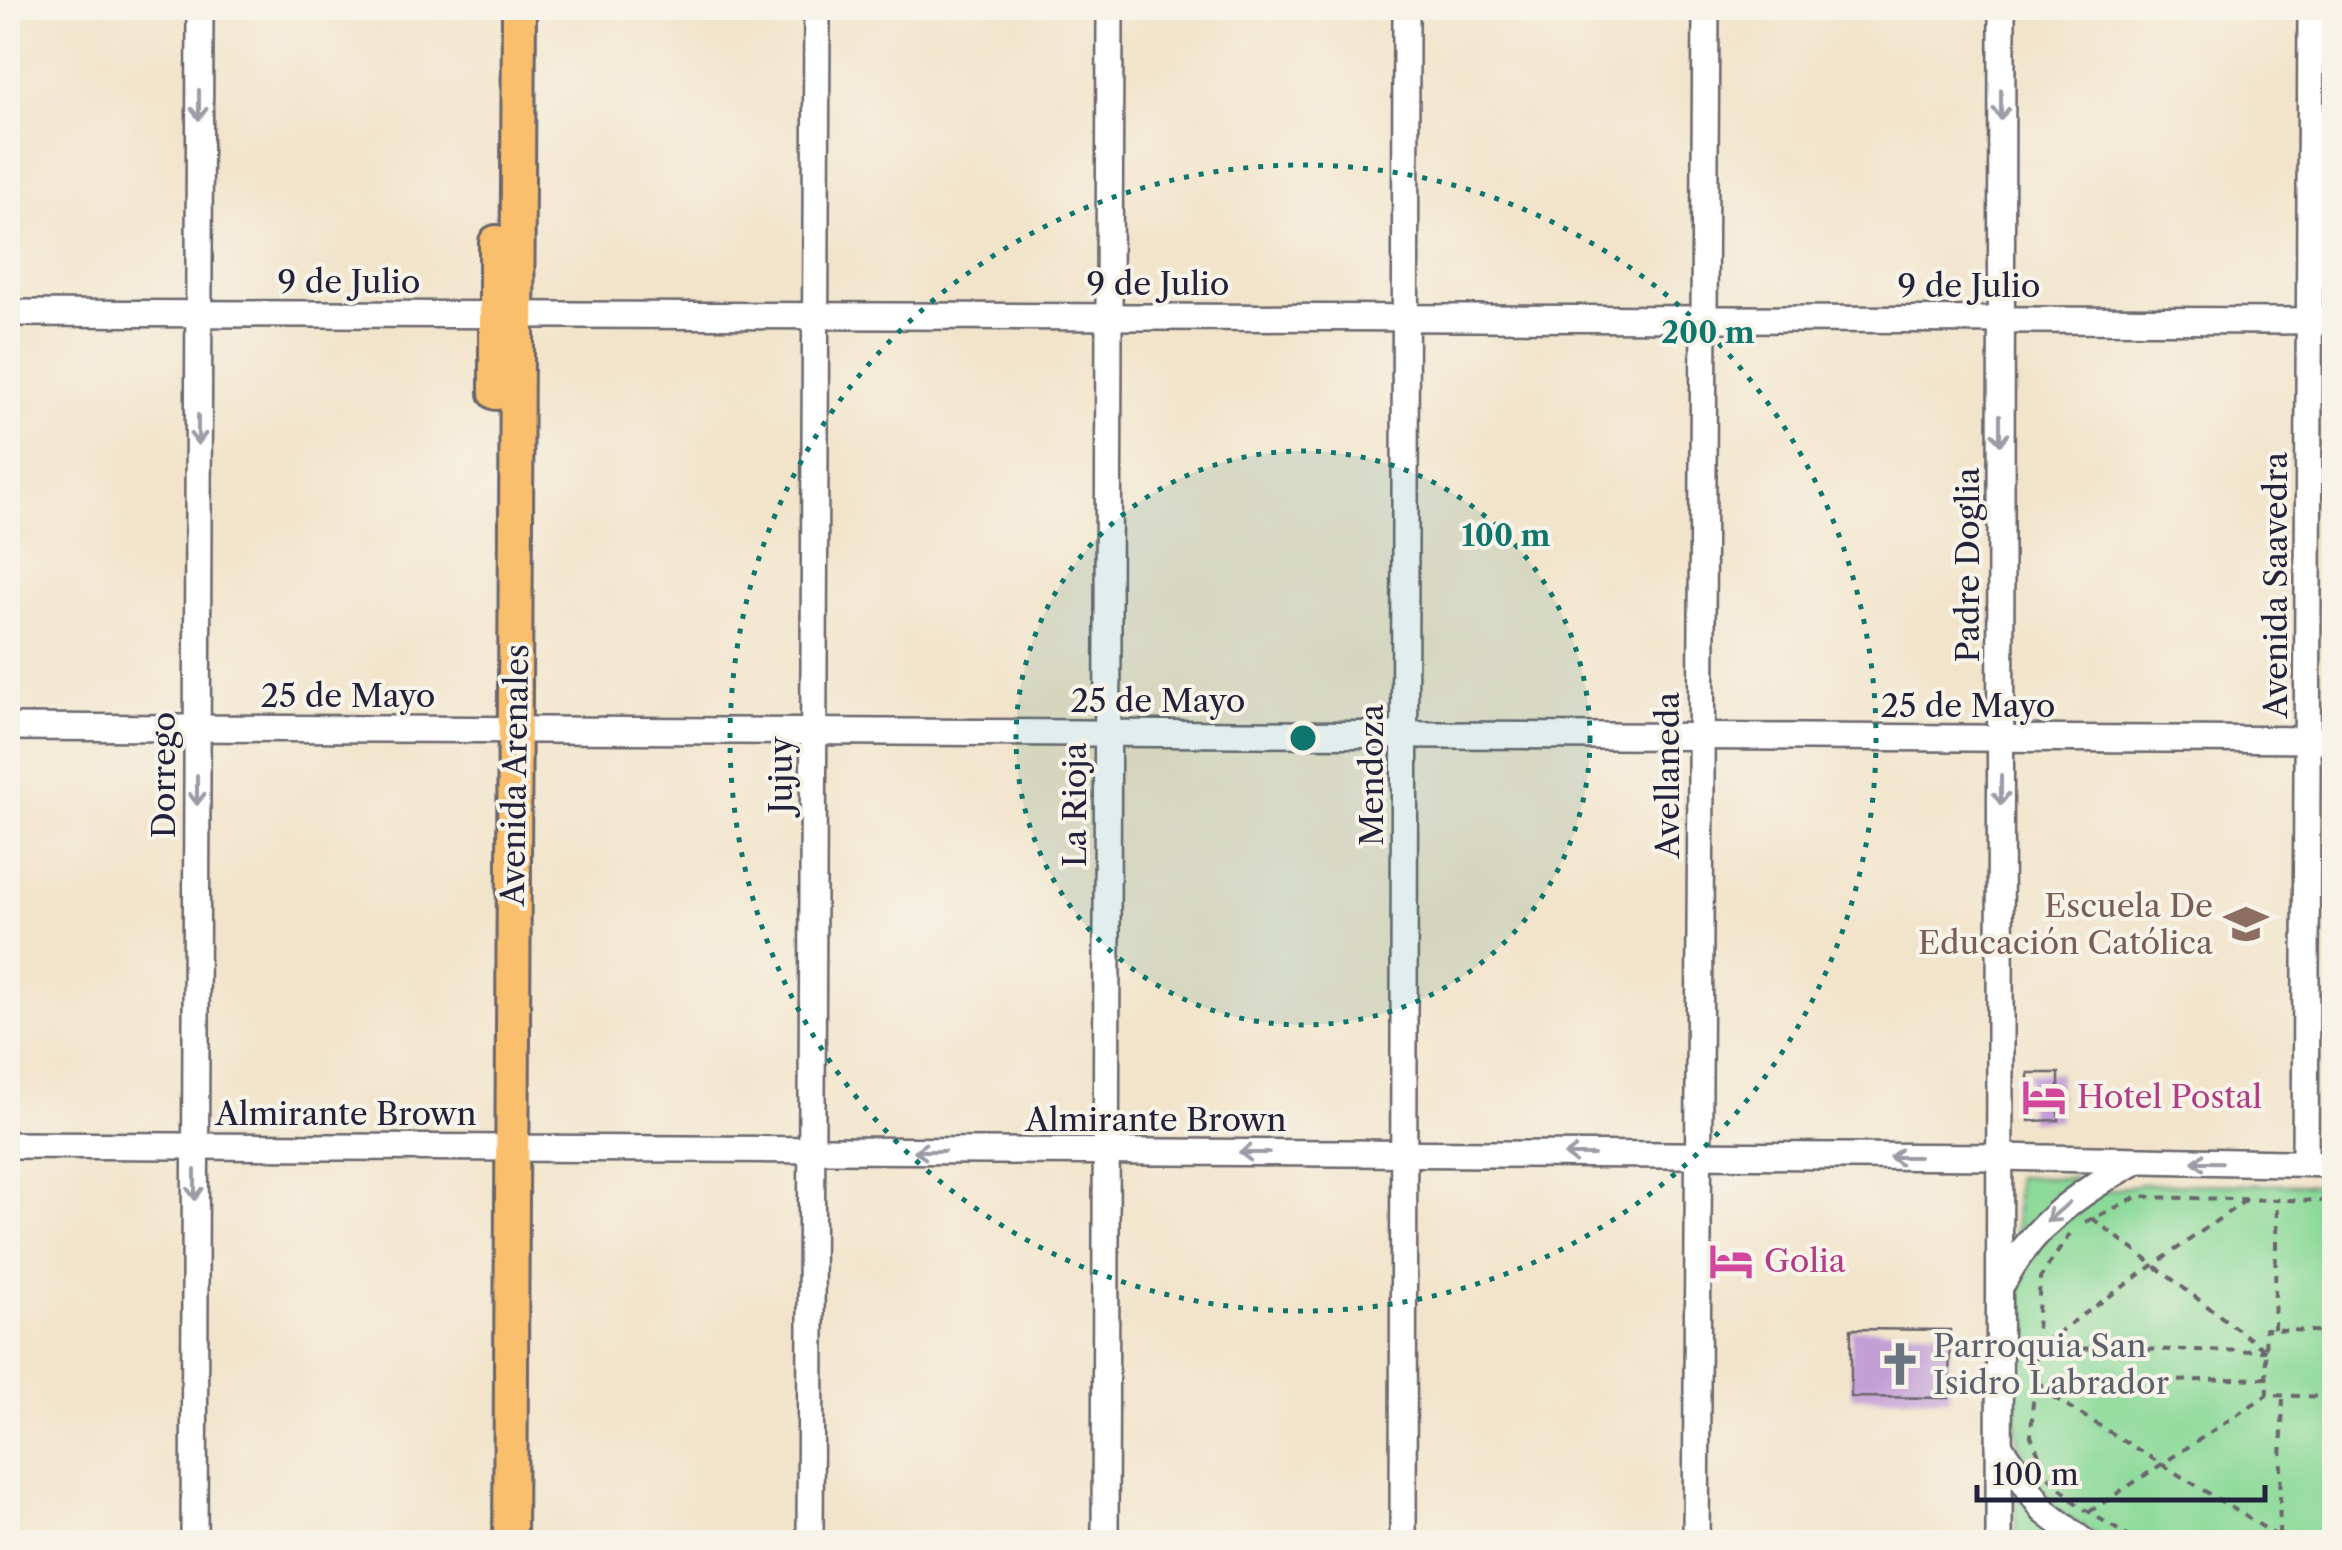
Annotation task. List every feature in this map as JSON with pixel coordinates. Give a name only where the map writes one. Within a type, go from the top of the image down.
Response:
[{"type":"main road","name":"Avenida Arenales","points":[[497,8],[508,315]]},
{"type":"main road","name":"Avenida Arenales","points":[[490,1542],[501,1148],[508,315],[519,8]]},
{"type":"main road","name":"Avenida Arenales","points":[[501,1148],[510,1542]]},
{"type":"street","name":"Dorrego","points":[[194,1542],[200,8]]},
{"type":"street","name":"Jujuy","points":[[810,1542],[817,8]]},
{"type":"street","name":"La Rioja","points":[[1105,1542],[1110,8]]},
{"type":"street","name":"Mendoza","points":[[1402,1542],[1406,8]]},
{"type":"street","name":"Avellaneda","points":[[1696,1542],[1706,8]]},
{"type":"street","name":"Padre Doglia","points":[[1999,1542],[2002,8]]},
{"type":"street","name":"Avenida Saavedra","points":[[2304,1164],[2322,740],[2322,321],[2312,8]]},
{"type":"street","name":"9 de Julio","points":[[8,313],[2322,321]]},
{"type":"street","name":"25 de Mayo","points":[[8,728],[2322,740]]},
{"type":"street","name":"Almirante Brown","points":[[8,1145],[2001,1158],[2334,1164]]},
{"type":"street","points":[[2000,1287],[2016,1258],[2058,1210],[2137,1160]]},
{"type":"street","points":[[1999,1445],[2044,1511],[2084,1542]]},
{"type":"path","points":[[2089,1512],[2268,1395],[2333,1397],[2331,1536],[2134,1540],[2089,1512],[2048,1476],[2031,1436],[2040,1278],[2061,1244],[2078,1226],[2138,1197],[2334,1201],[2333,1332],[2265,1329],[2268,1395]]},
{"type":"path","points":[[2036,1348],[2246,1200]]},
{"type":"path","points":[[2274,1329],[2278,1200]]},
{"type":"path","points":[[2092,1218],[2266,1350]]},
{"type":"path","points":[[2036,1348],[2266,1350]]},
{"type":"path","points":[[2034,1385],[2267,1378]]},
{"type":"path","points":[[2034,1385],[2279,1537]]},
{"type":"path","points":[[2279,1537],[2282,1395]]},
{"type":"green space","points":[[2016,1177],[2074,1178],[2016,1240]]},
{"type":"green space","points":[[2142,1184],[2334,1185],[2334,1542],[2107,1542],[2057,1511],[2025,1462],[2016,1431],[2017,1322],[2019,1291],[2030,1259],[2043,1237],[2101,1192]]},
{"type":"green space","points":[[2014,1490],[2039,1523],[2062,1542],[2016,1542]]},
{"type":"building","name":"Hotel Postal","points":[[2028,1073],[2059,1073],[2059,1120],[2029,1121]]},
{"type":"building","name":"Parroquia San Isidro Labrador","points":[[1851,1329],[1950,1330],[1949,1398],[1851,1397]]},
{"type":"place","name":"Escuela De Educación Católica","points":[[2246,924]]},
{"type":"place","name":"Hotel Postal","points":[[2044,1097]]},
{"type":"place","name":"Golia","points":[[1731,1261]]},
{"type":"place","name":"Parroquia San Isidro Labrador","points":[[1900,1364]]}]
